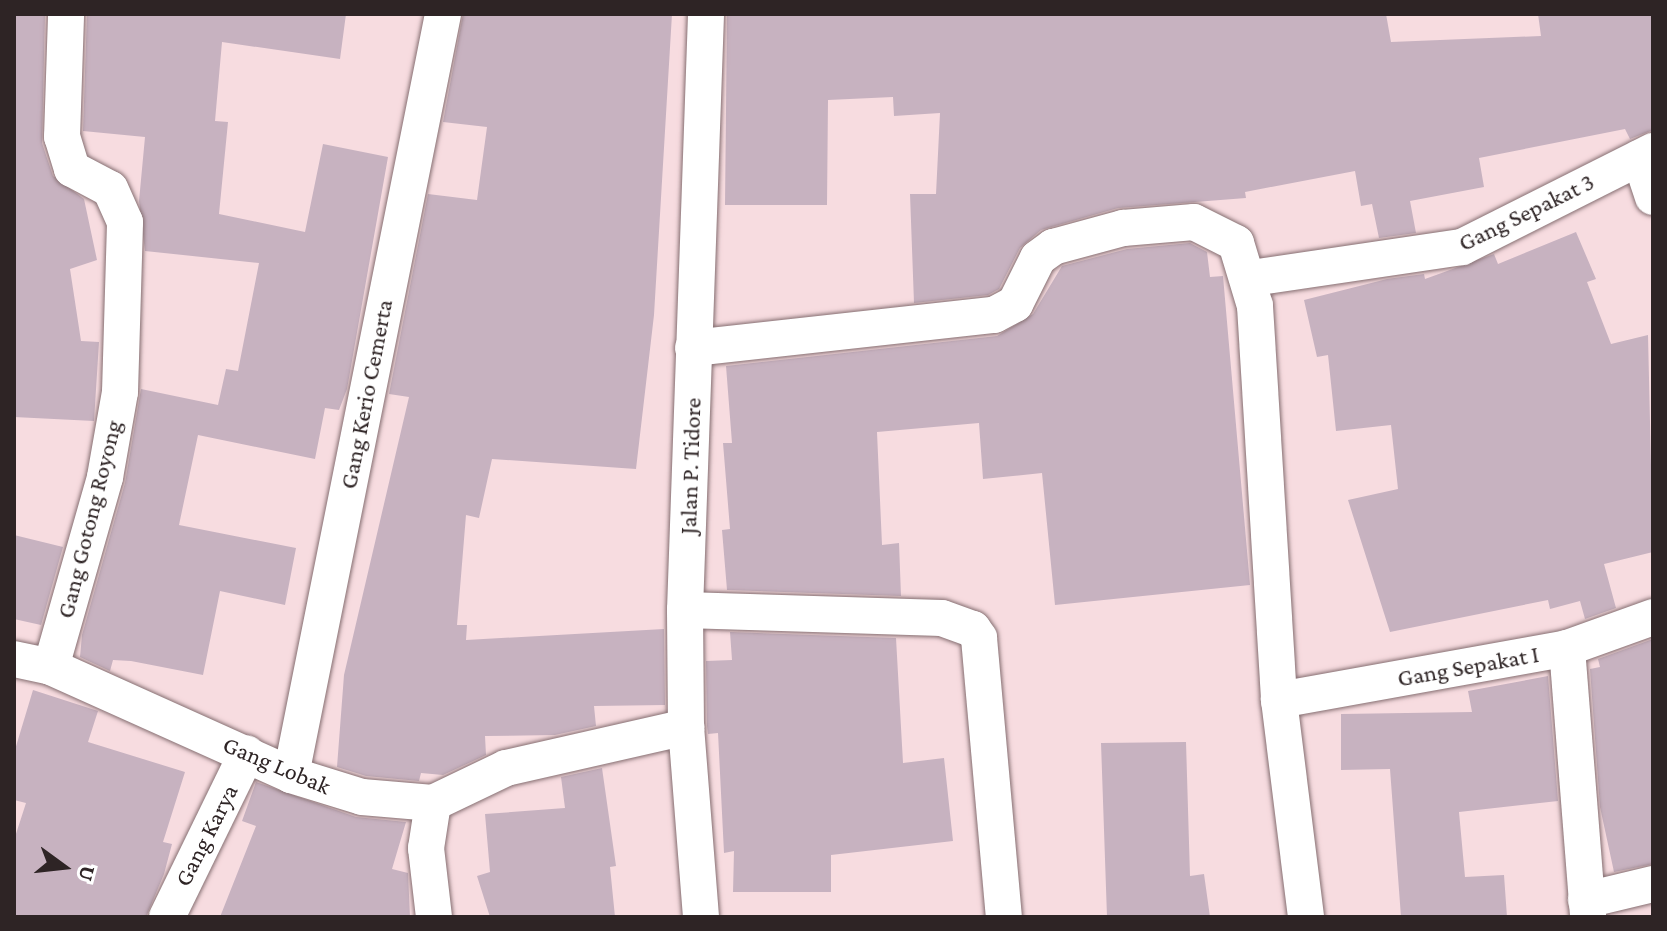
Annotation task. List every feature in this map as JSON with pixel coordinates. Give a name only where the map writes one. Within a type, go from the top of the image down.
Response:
[{"type":"street","name":"Gang Gotong Royong","points":[[51,667],[113,435],[125,222],[110,189],[72,169],[62,137],[66,14]]},
{"type":"street","name":"Gang Kerio Cemerta","points":[[291,775],[443,14]]},
{"type":"street","name":"Jalan P. Tidore","points":[[701,917],[686,727],[685,610],[706,14]]},
{"type":"street","points":[[1647,155],[1653,197]]},
{"type":"street","name":"Gang Sepakat 3","points":[[1252,278],[1462,247],[1647,155]]},
{"type":"street","points":[[693,348],[994,315],[1015,304],[1038,258],[1053,247],[1123,228],[1194,222],[1216,228],[1236,243],[1252,278],[1279,700],[1306,917]]},
{"type":"street","points":[[685,610],[942,618],[973,629],[979,638],[1004,917]]},
{"type":"street","name":"Gang Sepakat I","points":[[1279,700],[1567,648],[1653,617]]},
{"type":"street","points":[[1567,648],[1587,908],[1653,884]]},
{"type":"street","name":"Gang Lobak","points":[[14,659],[51,667],[291,775],[362,797],[433,803]]},
{"type":"street","points":[[434,917],[426,848],[433,803],[506,768],[686,727]]},
{"type":"street","name":"Gang Karya","points":[[167,917],[247,753]]},
{"type":"building","points":[[14,14],[45,14],[42,143],[53,176],[84,199],[97,260],[70,269],[81,341],[99,342],[94,421],[14,417]]},
{"type":"building","points":[[87,14],[346,14],[340,59],[222,42],[215,121],[228,122],[219,214],[305,232],[323,144],[388,157],[347,389],[339,410],[325,408],[315,459],[198,435],[179,525],[296,548],[285,605],[220,591],[203,675],[113,660],[110,671],[80,657],[82,635],[125,483],[141,389],[218,405],[226,369],[238,371],[259,263],[145,251],[139,201],[145,137],[83,131]]},
{"type":"building","points":[[463,14],[672,14],[654,315],[636,469],[492,459],[479,518],[466,515],[457,625],[467,625],[466,640],[664,629],[665,705],[594,706],[596,726],[555,735],[485,736],[486,755],[443,775],[421,773],[419,781],[366,776],[337,767],[344,675],[409,397],[389,394],[428,194],[477,200],[487,127],[443,122]]},
{"type":"building","points":[[727,14],[1386,14],[1391,42],[1541,36],[1538,14],[1653,14],[1653,130],[1630,139],[1625,129],[1479,158],[1484,187],[1410,201],[1416,233],[1379,238],[1372,204],[1361,206],[1355,171],[1245,192],[1246,198],[1118,208],[1041,230],[1020,248],[999,289],[988,295],[914,303],[910,194],[936,194],[940,113],[894,116],[893,97],[828,100],[827,205],[725,205]]},
{"type":"building","points":[[1576,232],[1596,279],[1587,282],[1611,344],[1648,335],[1653,552],[1604,564],[1616,608],[1585,619],[1580,601],[1550,609],[1548,600],[1390,632],[1348,500],[1398,489],[1391,425],[1336,431],[1328,355],[1317,357],[1304,300],[1387,279],[1424,274],[1425,279],[1494,254],[1498,264]]},
{"type":"building","points":[[1190,243],[1207,252],[1210,277],[1223,276],[1250,585],[1055,605],[1042,473],[983,479],[979,423],[877,432],[882,545],[899,543],[901,596],[727,590],[722,530],[730,529],[723,443],[732,443],[726,366],[997,336],[1033,314],[1062,266],[1127,249]]},
{"type":"building","points":[[14,535],[63,547],[41,625],[14,619]]},
{"type":"building","points":[[730,632],[896,638],[903,763],[944,758],[953,841],[831,855],[831,892],[733,892],[734,851],[724,853],[718,733],[708,734],[707,726],[706,661],[732,660]]},
{"type":"building","points":[[1653,639],[1653,864],[1614,872],[1600,807],[1590,669],[1600,667],[1598,659]]},
{"type":"building","points":[[1548,676],[1558,801],[1459,812],[1465,877],[1504,875],[1507,917],[1401,917],[1390,769],[1341,770],[1341,714],[1472,712],[1468,691]]},
{"type":"building","points":[[33,690],[98,711],[88,742],[185,772],[163,842],[172,844],[164,874],[146,917],[14,917],[14,840],[26,803],[14,800],[14,753]]},
{"type":"building","points":[[1186,742],[1190,876],[1204,874],[1210,917],[1107,917],[1101,743]]},
{"type":"building","points":[[602,768],[616,866],[610,867],[615,917],[490,917],[477,876],[490,872],[485,814],[565,808],[561,777]]},
{"type":"building","points":[[256,782],[356,817],[406,822],[392,869],[408,873],[410,917],[220,917],[256,826],[242,821]]}]
